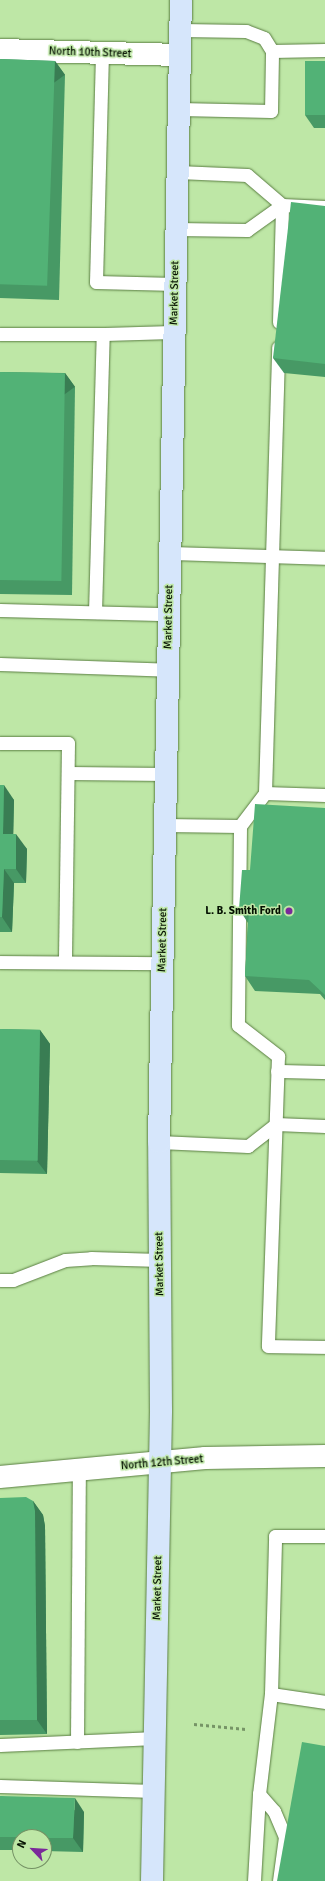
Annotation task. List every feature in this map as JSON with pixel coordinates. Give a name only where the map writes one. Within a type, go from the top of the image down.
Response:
[{"type":"main road","name":"Market Street","points":[[152,1881],[161,1463],[158,1142],[181,0]]},
{"type":"main road","name":"North 10th Street","points":[[0,50],[180,55]]},
{"type":"main road","name":"North 12th Street","points":[[0,1477],[205,1458],[325,1456]]},
{"type":"lane","points":[[179,109],[271,111],[272,50],[264,38],[246,31],[181,30]]},
{"type":"lane","points":[[272,50],[325,50]]},
{"type":"lane","points":[[102,53],[96,282],[175,284]]},
{"type":"lane","points":[[178,172],[248,175],[282,205]]},
{"type":"lane","points":[[282,205],[265,793],[240,826],[238,1025],[278,1056],[268,1346],[325,1347]]},
{"type":"lane","points":[[176,229],[247,230],[282,205],[325,207]]},
{"type":"lane","points":[[0,334],[174,332]]},
{"type":"lane","points":[[95,612],[103,334]]},
{"type":"lane","points":[[170,553],[325,558]]},
{"type":"lane","points":[[0,610],[169,614]]},
{"type":"lane","points":[[0,664],[168,670]]},
{"type":"lane","points":[[0,743],[68,743],[65,962]]},
{"type":"lane","points":[[68,773],[166,774]]},
{"type":"lane","points":[[265,793],[325,795]]},
{"type":"lane","points":[[165,825],[240,826]]},
{"type":"lane","points":[[0,962],[162,963]]},
{"type":"lane","points":[[277,1071],[325,1072]]},
{"type":"lane","points":[[158,1142],[248,1146],[276,1124],[325,1126]]},
{"type":"lane","points":[[0,1280],[20,1278],[65,1260],[91,1258],[160,1260]]},
{"type":"lane","points":[[77,1742],[79,1470]]},
{"type":"lane","points":[[254,1881],[259,1794],[271,1694],[275,1536],[325,1536]]},
{"type":"lane","points":[[271,1694],[325,1702]]},
{"type":"lane","points":[[0,1745],[155,1738]]},
{"type":"lane","points":[[0,1786],[154,1791]]},
{"type":"lane","points":[[259,1794],[276,1816],[285,1837],[279,1881]]},
{"type":"path","points":[[194,1724],[251,1729]]},
{"type":"building","points":[[0,59],[55,61],[47,286],[0,284]]},
{"type":"building","points":[[305,61],[325,61],[325,115],[305,115]]},
{"type":"building","points":[[291,202],[325,206],[325,364],[273,358]]},
{"type":"building","points":[[0,372],[65,373],[61,581],[0,580]]},
{"type":"building","points":[[0,785],[4,785],[3,834],[16,834],[16,869],[4,869],[2,917],[0,917]]},
{"type":"building","points":[[255,804],[325,808],[325,995],[309,980],[245,976],[249,910],[239,909],[242,870],[250,870]]},
{"type":"building","points":[[0,1029],[40,1030],[38,1161],[0,1160]]},
{"type":"building","points":[[26,1497],[33,1501],[35,1511],[37,1720],[0,1720],[0,1498]]},
{"type":"building","points":[[302,1742],[325,1746],[325,1881],[277,1881]]},
{"type":"building","points":[[0,1796],[75,1798],[73,1838],[52,1838],[52,1829],[12,1829],[12,1837],[0,1837]]},
{"type":"place","name":"L. B. Smith Ford","points":[[289,911]]}]
